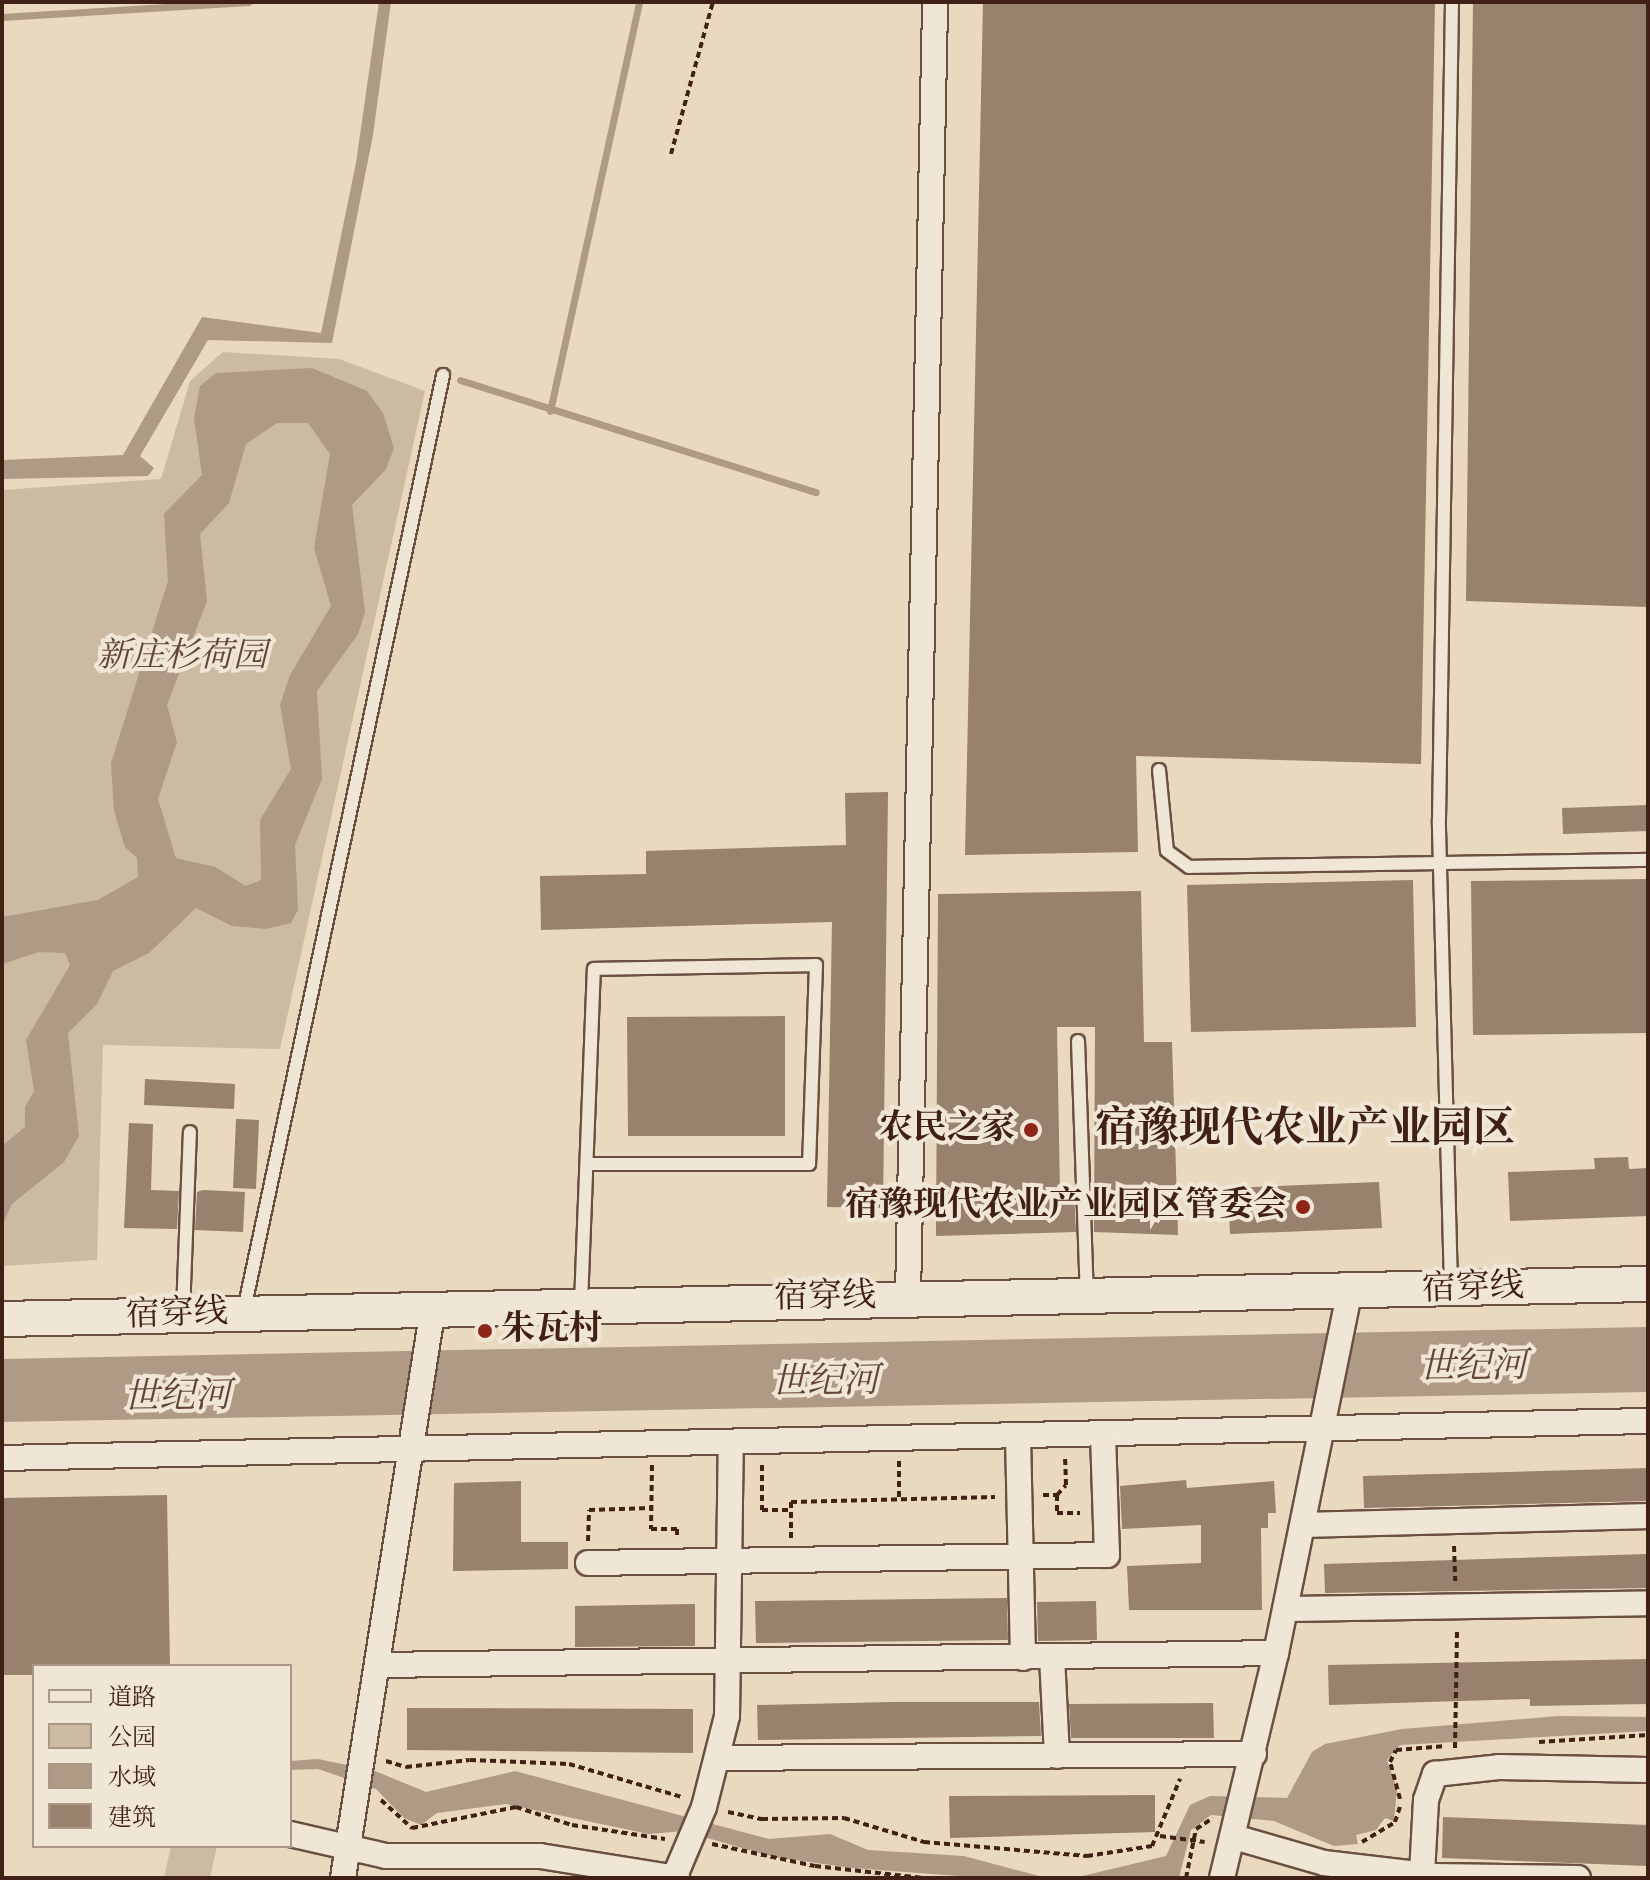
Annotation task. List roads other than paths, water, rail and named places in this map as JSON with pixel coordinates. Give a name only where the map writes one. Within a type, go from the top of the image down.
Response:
[{"type":"main road","name":"宿穿线","points":[[2,1319],[243,1313],[432,1322],[581,1304],[908,1296],[1087,1295],[1346,1308],[1451,1290],[1648,1284]]},
{"type":"street","points":[[908,1296],[935,2]]},
{"type":"street","points":[[1222,1878],[1254,1754],[1286,1609],[1346,1308]]},
{"type":"street","points":[[343,1878],[432,1322]]},
{"type":"street","points":[[2,1458],[411,1446],[652,1446],[1064,1437],[1323,1423],[1648,1421]]},
{"type":"street","points":[[588,1563],[1107,1555],[1103,1435]]},
{"type":"street","points":[[1018,1437],[1023,1658]]},
{"type":"street","points":[[292,1834],[402,1857],[540,1856],[675,1878],[704,1807],[718,1758],[732,1663],[731,1444]]},
{"type":"street","points":[[1304,1525],[1648,1516]]},
{"type":"street","points":[[1286,1609],[1648,1603]]},
{"type":"street","points":[[377,1665],[732,1663],[1276,1653]]},
{"type":"street","points":[[1052,1657],[1057,1756]]},
{"type":"street","points":[[718,1758],[1254,1754]]},
{"type":"street","points":[[1422,1874],[1429,1783],[1435,1774],[1456,1759],[1648,1770]]},
{"type":"street","points":[[1236,1828],[1324,1863],[1422,1874],[1578,1878]]},
{"type":"lane","points":[[1451,1290],[1441,863],[1452,2]]},
{"type":"lane","points":[[243,1313],[443,375]]},
{"type":"lane","points":[[1159,770],[1167,851],[1189,867],[1648,860]]},
{"type":"lane","points":[[581,1304],[594,969],[816,965],[809,1164],[587,1164]]},
{"type":"lane","points":[[1078,1041],[1087,1295]]},
{"type":"lane","points":[[183,1315],[190,1132]]},
{"type":"water","points":[[379,2],[391,2],[373,135],[332,343],[208,340],[140,456],[154,468],[148,476],[2,479],[2,460],[123,455],[202,317],[321,333],[356,163]]},
{"type":"water","points":[[312,368],[367,391],[383,413],[394,448],[386,469],[352,505],[365,612],[358,634],[317,691],[322,779],[295,845],[298,910],[291,923],[266,929],[232,926],[196,908],[149,953],[113,971],[97,1004],[68,1033],[79,1136],[64,1162],[12,1204],[2,1226],[2,1146],[25,1127],[25,1107],[34,1091],[26,1040],[70,965],[65,953],[39,952],[2,964],[2,917],[98,900],[138,877],[137,858],[125,847],[114,811],[111,763],[168,581],[164,514],[202,475],[194,418],[200,386],[216,373]],"holes":[[[277,423],[308,423],[330,454],[314,548],[331,606],[290,675],[280,705],[291,769],[260,820],[261,880],[246,886],[215,867],[176,858],[158,799],[177,742],[167,705],[207,601],[200,534],[229,503],[246,444]]]},
{"type":"water","name":"世纪河","points":[[1648,1327],[1648,1392],[2,1422],[2,1359]]},
{"type":"water","points":[[1559,1716],[1648,1717],[1648,1731],[1400,1745],[1387,1760],[1397,1789],[1394,1821],[1385,1818],[1376,1830],[1356,1835],[1358,1844],[1334,1846],[1274,1821],[1211,1815],[1191,1830],[1179,1878],[985,1878],[852,1868],[774,1857],[683,1831],[649,1834],[506,1804],[437,1813],[421,1825],[404,1818],[376,1789],[318,1769],[292,1770],[292,1761],[318,1759],[375,1771],[426,1792],[515,1771],[769,1839],[830,1834],[868,1850],[964,1856],[1039,1876],[1078,1877],[1166,1856],[1190,1805],[1210,1796],[1287,1798],[1312,1752],[1325,1744],[1402,1729]]},
{"type":"waterway","points":[[2,17],[249,2]]},
{"type":"waterway","points":[[550,411],[639,2]]},
{"type":"waterway","points":[[460,380],[816,492]]},
{"type":"place","name":"农民之家","points":[[1031,1130]]},
{"type":"place","name":"宿豫现代农业产业园区管委会","points":[[1303,1207]]},
{"type":"place","name":"朱瓦村","points":[[485,1331]]},
{"type":"district","name":"宿豫现代农业产业园区","points":[[1305,1131]]},
{"type":"park label","name":"新庄杉荷园","points":[[182,658]]}]
